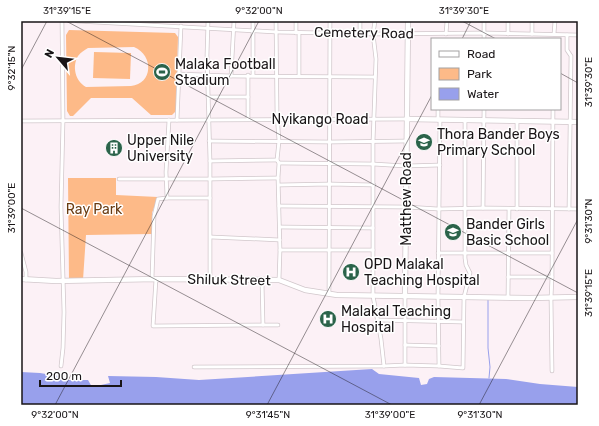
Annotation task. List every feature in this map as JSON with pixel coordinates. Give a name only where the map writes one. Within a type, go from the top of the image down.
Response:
[{"type":"street","points":[[61,366],[64,312],[61,207],[62,21]]},
{"type":"street","name":"Cemetery Road","points":[[77,21],[147,23],[167,26],[298,33],[485,33],[578,35]]},
{"type":"street","points":[[167,21],[167,26]]},
{"type":"street","points":[[190,21],[190,27]]},
{"type":"street","points":[[208,21],[209,28],[207,54],[211,237],[210,279]]},
{"type":"street","points":[[232,76],[234,21]]},
{"type":"street","points":[[253,21],[253,76]]},
{"type":"street","points":[[276,21],[280,227],[279,280]]},
{"type":"street","points":[[296,21],[298,33],[299,76]]},
{"type":"street","points":[[329,294],[330,21]]},
{"type":"street","points":[[360,21],[360,34]]},
{"type":"street","points":[[375,21],[373,34],[376,59],[374,77],[373,296],[381,339],[384,366]]},
{"type":"street","name":"Matthew Road","points":[[405,365],[408,21]]},
{"type":"street","points":[[446,21],[446,34]]},
{"type":"street","points":[[484,21],[484,38]]},
{"type":"street","points":[[508,21],[508,34]]},
{"type":"street","points":[[532,21],[532,34]]},
{"type":"street","points":[[555,21],[556,38]]},
{"type":"street","points":[[177,120],[181,26]]},
{"type":"street","points":[[567,35],[567,50],[571,56],[569,209]]},
{"type":"street","points":[[178,74],[208,76],[248,75],[374,77]]},
{"type":"street","points":[[248,75],[248,119]]},
{"type":"street","points":[[208,97],[248,97]]},
{"type":"street","points":[[438,110],[440,165],[438,209],[439,366]]},
{"type":"street","points":[[483,208],[484,110]]},
{"type":"street","points":[[552,372],[551,298],[553,110]]},
{"type":"street","name":"Nyikango Road","points":[[21,121],[407,119],[578,122]]},
{"type":"street","points":[[167,198],[166,179],[169,120]]},
{"type":"street","points":[[194,367],[405,365],[463,368],[464,297],[470,273],[466,265],[465,121]]},
{"type":"street","points":[[517,121],[517,209]]},
{"type":"street","points":[[209,141],[407,141]]},
{"type":"street","points":[[210,161],[406,166],[440,165]]},
{"type":"street","points":[[119,179],[278,178]]},
{"type":"street","points":[[279,185],[374,185]]},
{"type":"street","points":[[210,198],[158,198],[154,216],[153,326],[278,325]]},
{"type":"street","points":[[279,206],[407,207],[438,209],[578,209]]},
{"type":"street","points":[[508,297],[509,209]]},
{"type":"street","points":[[280,227],[329,226],[373,228]]},
{"type":"street","points":[[211,237],[280,240]]},
{"type":"street","points":[[280,250],[373,250]]},
{"type":"street","points":[[21,253],[26,272],[23,280]]},
{"type":"street","points":[[438,253],[552,253]]},
{"type":"street","points":[[508,277],[552,277]]},
{"type":"street","name":"Shiluk Street","points":[[23,280],[279,280],[305,290],[329,294],[373,296],[578,297]]},
{"type":"street","points":[[262,281],[263,325]]},
{"type":"street","points":[[378,320],[463,322]]},
{"type":"street","points":[[405,345],[439,346]]},
{"type":"green space","name":"Malaka Football Stadium","points":[[69,30],[175,33],[178,37],[176,111],[172,115],[151,115],[132,98],[91,98],[73,116],[70,116],[67,111],[66,35]],"holes":[[[134,47],[141,51],[148,62],[148,69],[144,80],[138,84],[131,86],[86,87],[77,77],[75,69],[76,60],[78,56],[88,48]]]},
{"type":"green space","points":[[94,52],[131,53],[130,79],[93,78]]},
{"type":"green space","name":"Ray Park","points":[[68,178],[116,178],[116,195],[158,197],[152,213],[152,234],[86,235],[83,280],[69,280]]},
{"type":"water","points":[[372,369],[379,374],[419,378],[421,385],[427,384],[429,379],[434,377],[506,379],[540,384],[578,387],[578,405],[21,405],[21,372],[58,376],[67,380],[88,380],[92,387],[110,383],[108,376],[199,380]]},
{"type":"waterway","points":[[488,300],[489,378]]},
{"type":"place","name":"Malaka Football Stadium","points":[[162,72]]},
{"type":"place","name":"Thora Bander Boys Primary School","points":[[424,142]]},
{"type":"place","name":"Upper Nile University","points":[[114,148]]},
{"type":"place","name":"Bander Girls Basic School","points":[[453,232]]},
{"type":"place","name":"OPD Malakal Teaching Hospital","points":[[351,272]]},
{"type":"place","name":"Malakal Teaching Hospital","points":[[328,319]]}]
